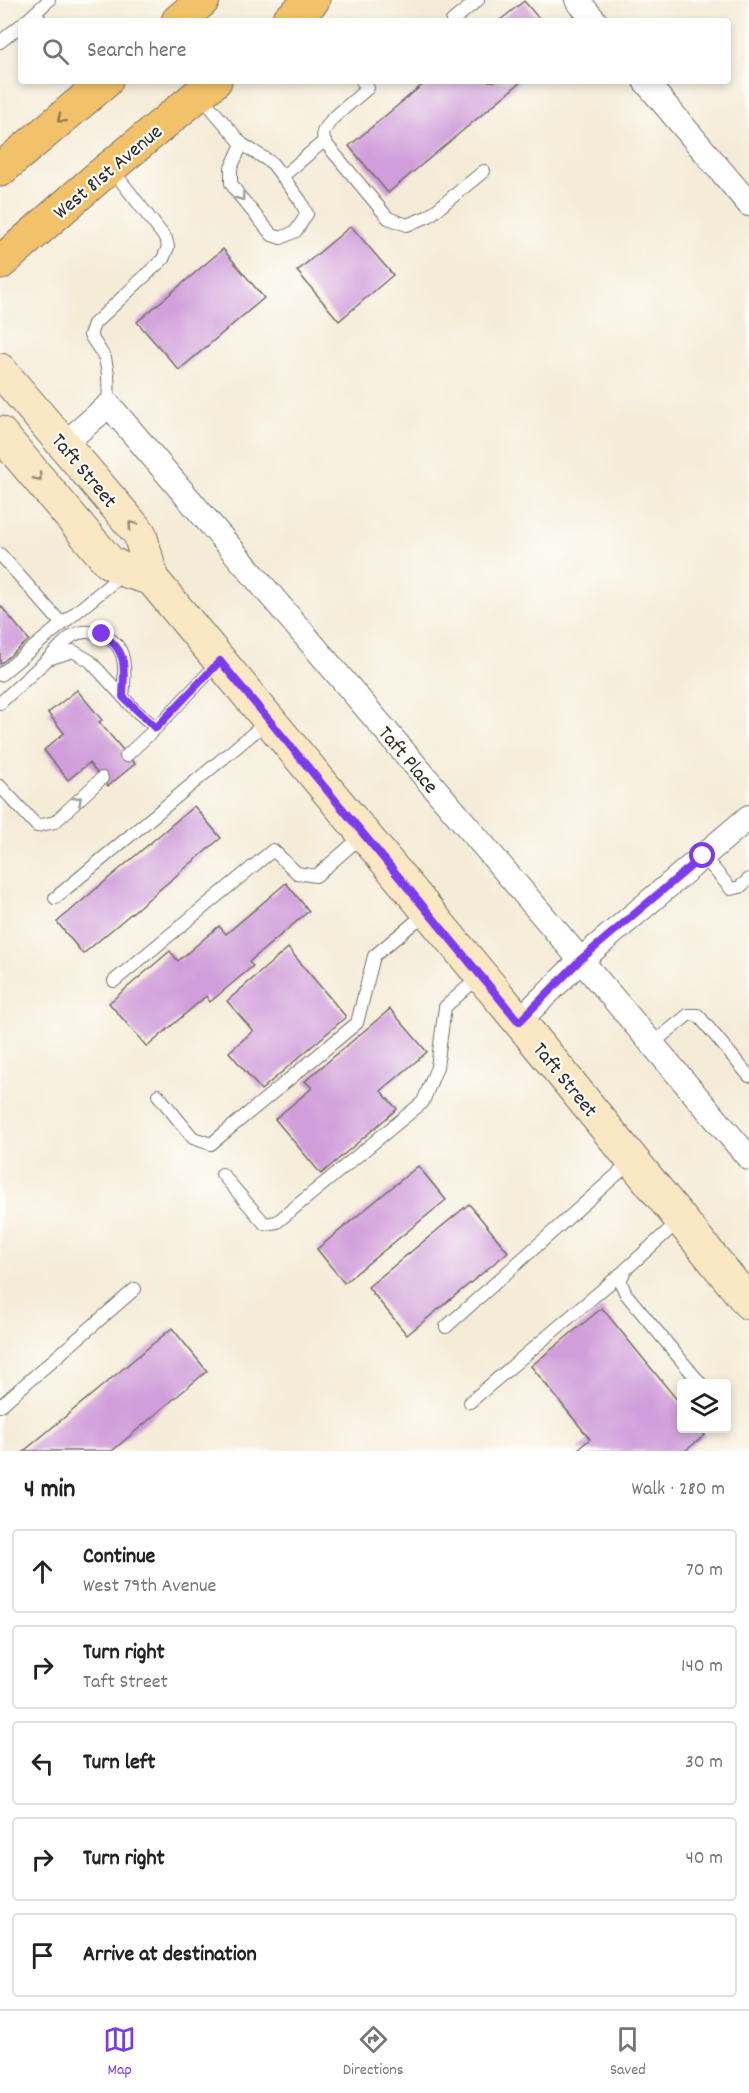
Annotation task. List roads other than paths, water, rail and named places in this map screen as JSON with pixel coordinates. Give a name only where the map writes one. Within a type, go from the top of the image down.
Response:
[{"type":"main road","points":[[182,18],[203,0]]},
{"type":"main road","points":[[0,170],[98,84]]},
{"type":"main road","name":"West 81st Avenue","points":[[0,263],[110,167],[207,87]]},
{"type":"main road","name":"Taft Street","points":[[0,370],[140,534],[139,575]]},
{"type":"main road","name":"Taft Street","points":[[7,445],[109,562],[139,575],[220,661],[749,1303]]},
{"type":"street","points":[[577,0],[592,18]]},
{"type":"street","points":[[648,84],[749,204]]},
{"type":"street","points":[[63,444],[109,405]]},
{"type":"street","name":"Taft Place","points":[[109,405],[652,1044],[746,1147]]},
{"type":"street","points":[[519,1022],[580,960],[749,817]]},
{"type":"lane","points":[[34,18],[49,0]]},
{"type":"lane","points":[[456,18],[478,0]]},
{"type":"lane","points":[[0,42],[18,27]]},
{"type":"lane","points":[[367,84],[332,119],[323,132],[324,141],[388,218],[407,225],[429,216],[484,171]]},
{"type":"lane","points":[[207,87],[242,144],[272,163],[300,201],[307,214],[296,231],[281,238],[272,236],[231,183],[231,168],[242,144]]},
{"type":"lane","points":[[282,177],[324,141]]},
{"type":"lane","points":[[109,405],[105,358],[90,335],[94,324],[163,259],[168,247],[166,238],[110,167]]},
{"type":"lane","points":[[1,555],[62,624]]},
{"type":"lane","points":[[0,675],[62,624],[139,575]]},
{"type":"lane","points":[[0,703],[73,636],[86,633],[102,634],[114,642],[122,653],[123,697]]},
{"type":"lane","points":[[48,659],[74,651],[90,661],[156,728]]},
{"type":"lane","points":[[126,756],[220,661]]},
{"type":"lane","points":[[55,898],[269,720]]},
{"type":"lane","points":[[0,786],[37,826],[55,822],[102,778]]},
{"type":"lane","points":[[114,981],[273,850],[297,873],[316,876],[364,835]]},
{"type":"lane","points":[[703,856],[731,889],[740,887],[749,879]]},
{"type":"lane","points":[[158,1095],[193,1138],[211,1144],[357,1023],[374,956],[428,911]]},
{"type":"lane","points":[[222,1174],[266,1224],[277,1222],[423,1102],[437,1067],[445,1007],[481,975]]},
{"type":"lane","points":[[652,1044],[688,1015],[698,1015],[749,1076]]},
{"type":"lane","points":[[446,1327],[633,1160]]},
{"type":"lane","points":[[470,1402],[625,1270],[681,1219]]},
{"type":"lane","points":[[625,1270],[620,1281],[626,1294],[699,1379]]},
{"type":"lane","points":[[0,1406],[135,1288]]}]
